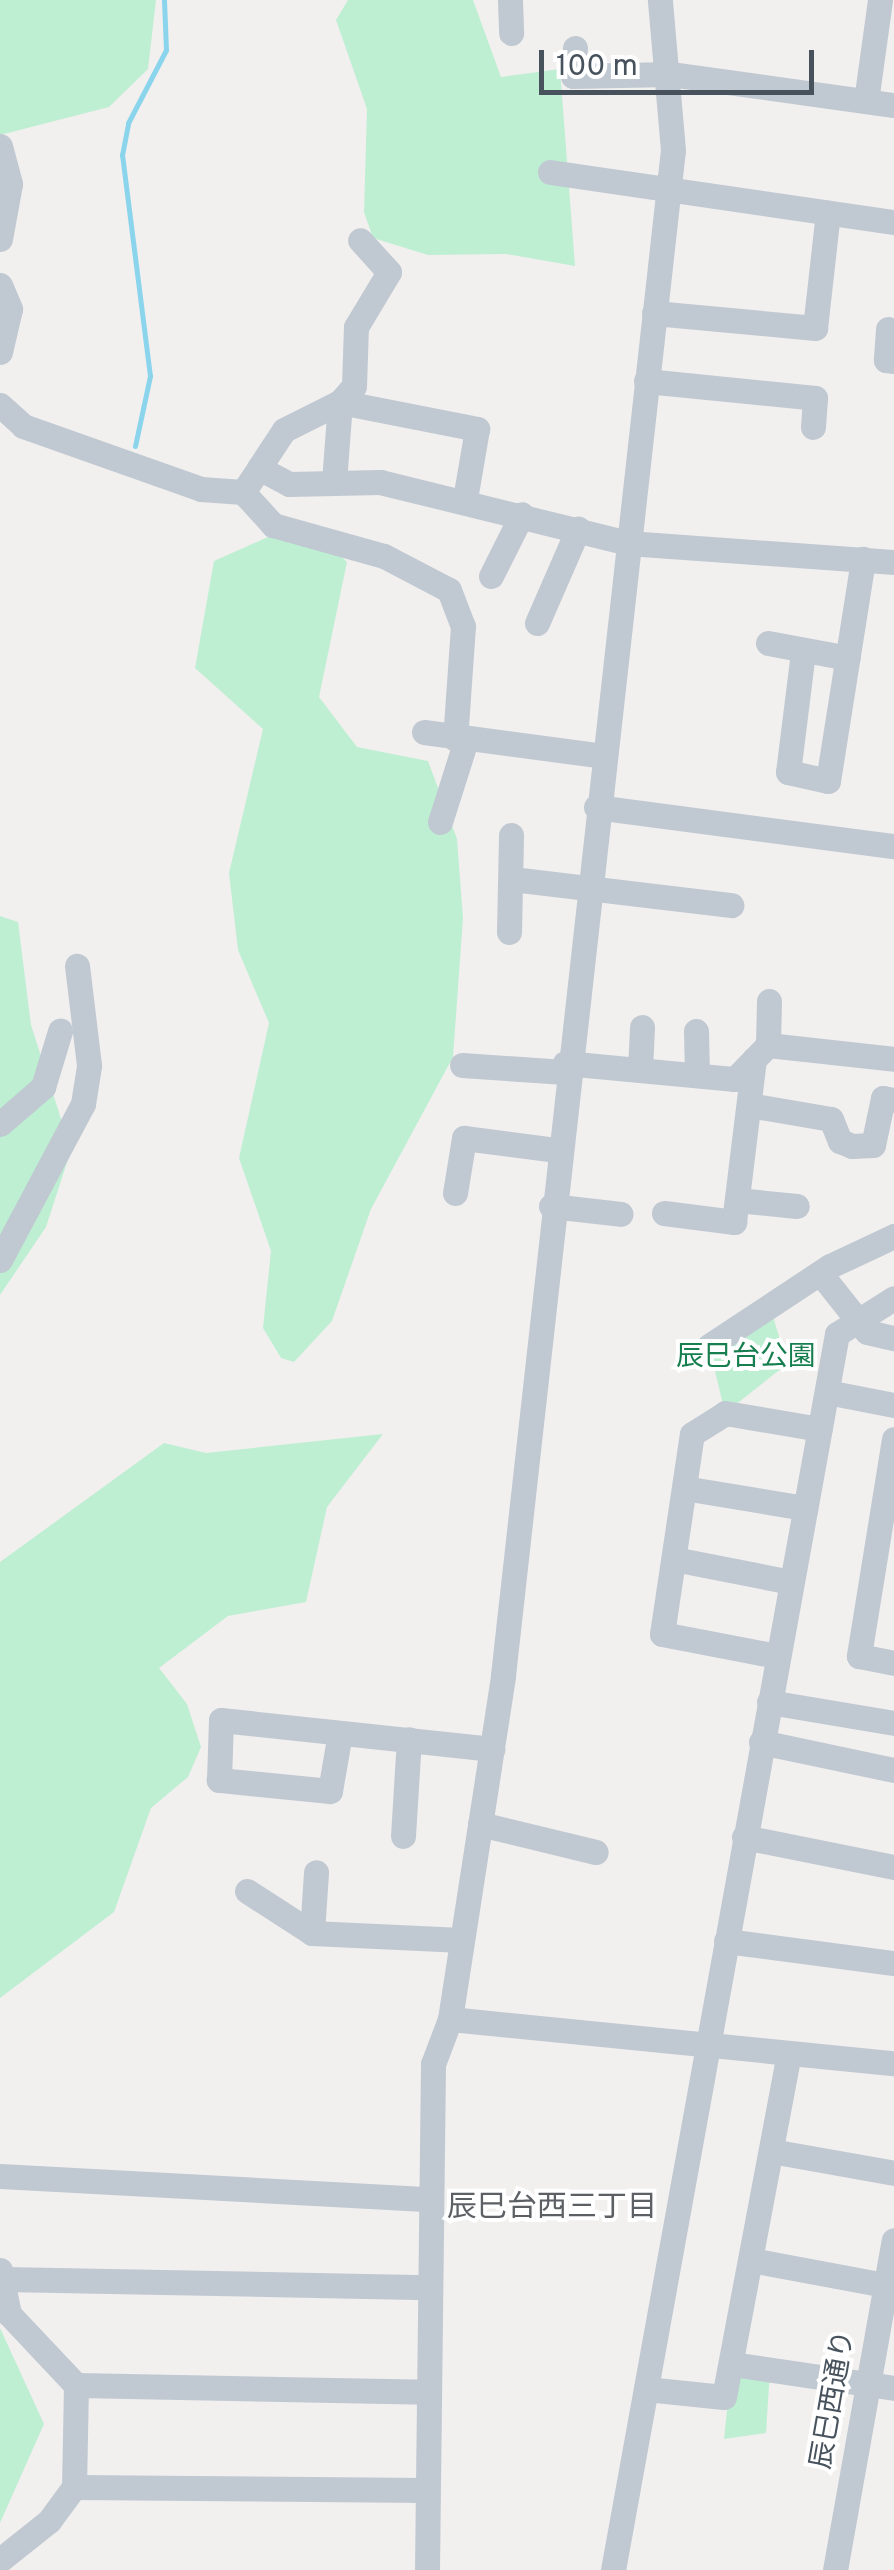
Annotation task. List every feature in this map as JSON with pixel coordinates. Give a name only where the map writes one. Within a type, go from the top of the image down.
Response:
[{"type":"street","points":[[510,0],[511,33]]},
{"type":"street","points":[[426,2570],[433,2064],[450,2019],[492,1749],[565,1068],[668,192],[670,74],[660,0]]},
{"type":"street","points":[[866,102],[880,0]]},
{"type":"street","points":[[575,48],[573,76],[670,74],[894,105]]},
{"type":"street","points":[[0,146],[10,184],[0,238]]},
{"type":"street","points":[[550,172],[894,222]]},
{"type":"street","points":[[654,313],[815,328],[828,213]]},
{"type":"street","points":[[334,482],[340,402],[356,376],[356,327],[389,272],[360,240]]},
{"type":"street","points":[[0,286],[10,310],[0,352]]},
{"type":"street","points":[[888,329],[886,360],[894,361]]},
{"type":"street","points":[[646,381],[815,398],[813,427]]},
{"type":"street","points":[[243,492],[284,430],[340,402],[477,429],[465,499]]},
{"type":"street","points":[[0,405],[23,426],[132,468],[243,492],[273,524],[384,556],[449,590],[463,626],[461,739],[440,822]]},
{"type":"street","points":[[260,468],[289,484],[380,482],[465,499],[628,543],[894,562]]},
{"type":"street","points":[[491,576],[522,514]]},
{"type":"street","points":[[537,624],[578,530]]},
{"type":"street","points":[[802,652],[788,772],[828,782],[863,559]]},
{"type":"street","points":[[768,643],[848,658]]},
{"type":"street","points":[[424,732],[602,756]]},
{"type":"street","points":[[596,807],[894,846]]},
{"type":"street","points":[[509,932],[511,835]]},
{"type":"street","points":[[512,879],[730,906]]},
{"type":"street","points":[[0,1260],[83,1104],[89,1064],[78,966]]},
{"type":"street","points":[[664,1213],[734,1222],[748,1105],[769,1001]]},
{"type":"street","points":[[640,1070],[642,1027]]},
{"type":"street","points":[[696,1030],[697,1075]]},
{"type":"street","points":[[0,1124],[44,1086],[60,1031]]},
{"type":"street","points":[[462,1064],[640,1070],[735,1078],[761,1052],[894,1059]]},
{"type":"street","points":[[748,1105],[831,1119],[840,1140],[852,1146],[873,1144],[883,1098],[894,1100]]},
{"type":"street","points":[[455,1193],[464,1138],[556,1150]]},
{"type":"street","points":[[737,1200],[797,1206]]},
{"type":"street","points":[[551,1206],[621,1214]]},
{"type":"street","points":[[709,1346],[820,1273],[894,1236]]},
{"type":"street","points":[[820,1273],[856,1323],[894,1338]]},
{"type":"street","points":[[614,2570],[768,1702],[838,1334],[894,1298]]},
{"type":"street","points":[[827,1392],[894,1405]]},
{"type":"street","points":[[777,1656],[662,1634],[692,1434],[725,1413],[820,1429]]},
{"type":"street","points":[[894,1439],[859,1656],[894,1663]]},
{"type":"street","points":[[684,1488],[805,1508]]},
{"type":"street","points":[[674,1559],[791,1582]]},
{"type":"street","points":[[768,1702],[894,1723]]},
{"type":"street","points":[[340,1733],[330,1791],[218,1780],[220,1720],[492,1749]]},
{"type":"street","points":[[403,1836],[409,1739]]},
{"type":"street","points":[[761,1742],[894,1770]]},
{"type":"street","points":[[480,1824],[596,1852]]},
{"type":"street","points":[[744,1837],[894,1867]]},
{"type":"street","points":[[312,1932],[316,1872]]},
{"type":"street","points":[[248,1891],[312,1932],[462,1940]]},
{"type":"street","points":[[726,1941],[894,1963]]},
{"type":"street","points":[[450,2019],[894,2063]]},
{"type":"street","points":[[646,2389],[724,2396],[789,2054]]},
{"type":"street","points":[[771,2151],[894,2173]]},
{"type":"street","points":[[0,2176],[429,2199]]},
{"type":"street","name":"辰巳西通り","points":[[836,2570],[894,2240]]},
{"type":"street","points":[[751,2260],[885,2285]]},
{"type":"street","points":[[0,2560],[49,2520],[74,2486],[76,2384],[9,2314],[2,2274],[428,2288]]},
{"type":"street","points":[[732,2364],[894,2388]]},
{"type":"street","points":[[76,2384],[428,2392]]},
{"type":"street","points":[[74,2486],[427,2490]]},
{"type":"green space","points":[[0,0],[156,0],[148,69],[109,107],[0,135]]},
{"type":"green space","points":[[348,0],[473,0],[501,77],[560,69],[575,266],[506,254],[428,255],[373,238],[364,212],[367,109],[336,20]]},
{"type":"green space","points":[[304,521],[347,562],[319,697],[357,747],[428,761],[457,839],[463,918],[453,1057],[371,1209],[332,1321],[294,1362],[281,1358],[263,1328],[271,1251],[239,1158],[269,1023],[238,950],[229,873],[263,729],[195,668],[214,561]]},
{"type":"green space","points":[[0,916],[18,922],[31,1025],[71,1150],[46,1227],[0,1295]]},
{"type":"green space","name":"辰巳台公園","points":[[770,1306],[787,1364],[725,1413],[709,1346]]},
{"type":"green space","points":[[383,1434],[327,1507],[306,1602],[228,1616],[159,1668],[187,1704],[201,1747],[188,1777],[151,1808],[114,1912],[0,1998],[0,1562],[164,1443],[206,1453]]},
{"type":"green space","points":[[0,2328],[44,2424],[0,2523]]},
{"type":"green space","points":[[732,2364],[770,2370],[766,2433],[724,2439]]},
{"type":"waterway","points":[[135,446],[150,376],[122,155],[128,123],[166,50],[164,0]]},
{"type":"district","name":"辰巳台西三丁目","points":[[552,2209]]}]
